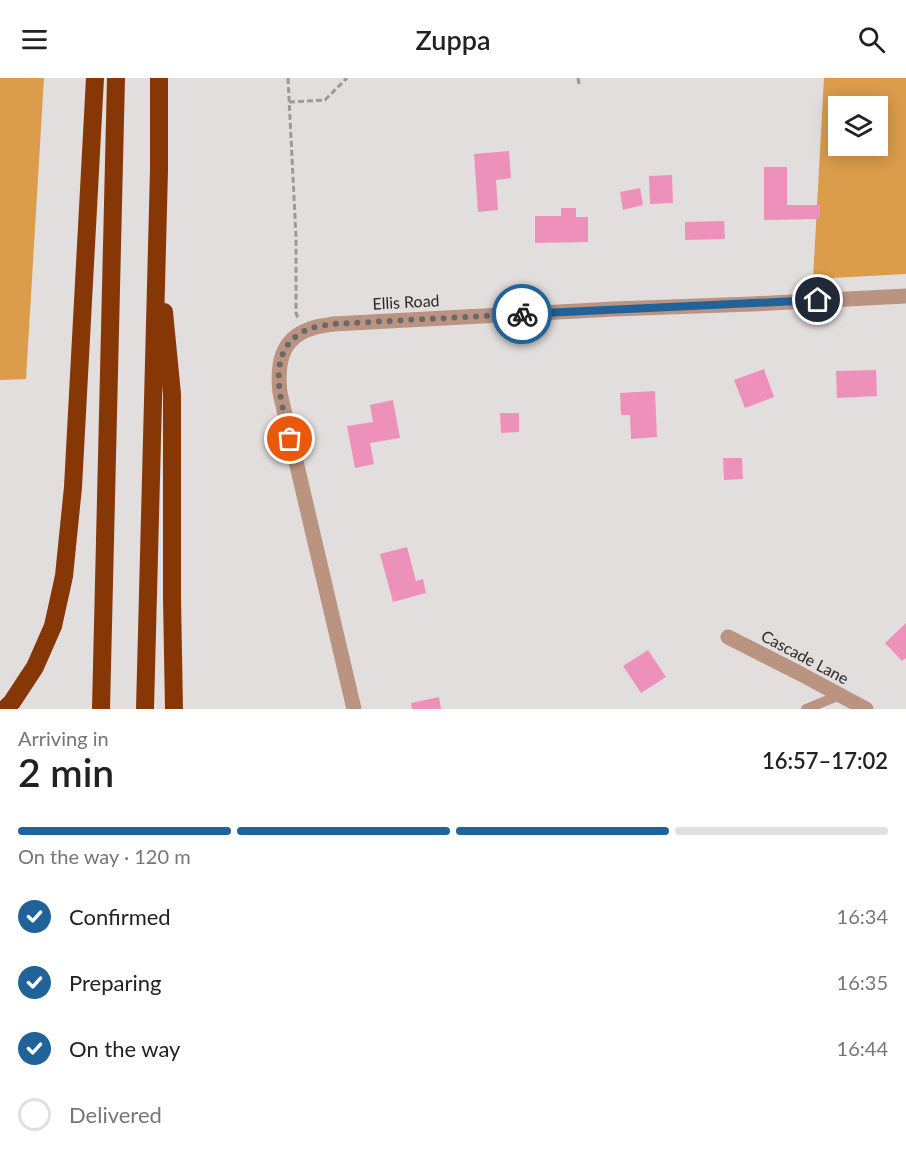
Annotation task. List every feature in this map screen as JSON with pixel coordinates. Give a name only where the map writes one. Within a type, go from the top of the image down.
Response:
[{"type":"highway","points":[[5,709],[35,668],[53,626],[64,576],[73,487],[95,78]]},
{"type":"highway","points":[[101,709],[116,78]]},
{"type":"highway","points":[[145,709],[159,78]]},
{"type":"highway","points":[[157,236],[172,394],[174,709]]},
{"type":"street","name":"Ellis Road","points":[[304,332],[333,324],[906,296]]},
{"type":"street","points":[[304,332],[289,343],[283,354],[279,365],[280,393],[354,709]]},
{"type":"street","name":"Cascade Lane","points":[[728,637],[866,709]]},
{"type":"lane","points":[[806,709],[840,695]]},
{"type":"path","points":[[288,78],[296,237],[296,313],[304,332]]},
{"type":"path","points":[[289,102],[326,100],[347,78]]},
{"type":"path","points":[[578,78],[579,84]]},
{"type":"shaded area","points":[[0,78],[44,78],[26,379],[0,380]]},
{"type":"shaded area","points":[[824,78],[906,78],[906,274],[813,279]]},
{"type":"building","points":[[509,151],[511,178],[496,180],[498,210],[478,212],[474,154]]},
{"type":"building","points":[[764,167],[787,167],[787,205],[820,205],[820,219],[764,220]]},
{"type":"building","points":[[672,175],[673,203],[650,204],[649,176]]},
{"type":"building","points":[[640,188],[643,205],[623,210],[620,192]]},
{"type":"building","points":[[561,208],[576,208],[576,217],[588,217],[588,242],[535,243],[535,216],[561,216]]},
{"type":"building","points":[[724,221],[725,239],[685,240],[685,222]]},
{"type":"building","points":[[764,369],[774,397],[745,408],[734,380]]},
{"type":"building","points":[[876,370],[877,396],[837,398],[836,371]]},
{"type":"building","points":[[655,391],[657,437],[631,439],[630,415],[621,415],[620,393]]},
{"type":"building","points":[[393,400],[400,438],[370,443],[374,464],[355,468],[347,426],[373,422],[370,405]]},
{"type":"building","points":[[500,413],[519,413],[519,432],[501,433]]},
{"type":"building","points":[[723,458],[742,458],[743,479],[724,480]]},
{"type":"building","points":[[407,547],[416,581],[423,579],[426,593],[393,602],[380,554]]},
{"type":"building","points":[[906,623],[906,658],[902,661],[885,643]]},
{"type":"building","points":[[648,650],[666,677],[641,693],[623,666]]},
{"type":"building","points":[[439,697],[441,709],[412,709],[411,703]]},
{"type":"way so far","points":[[290,439],[280,393],[279,365],[289,343],[309,329],[333,324],[522,314]]},
{"type":"route","points":[[522,314],[818,300]]}]
